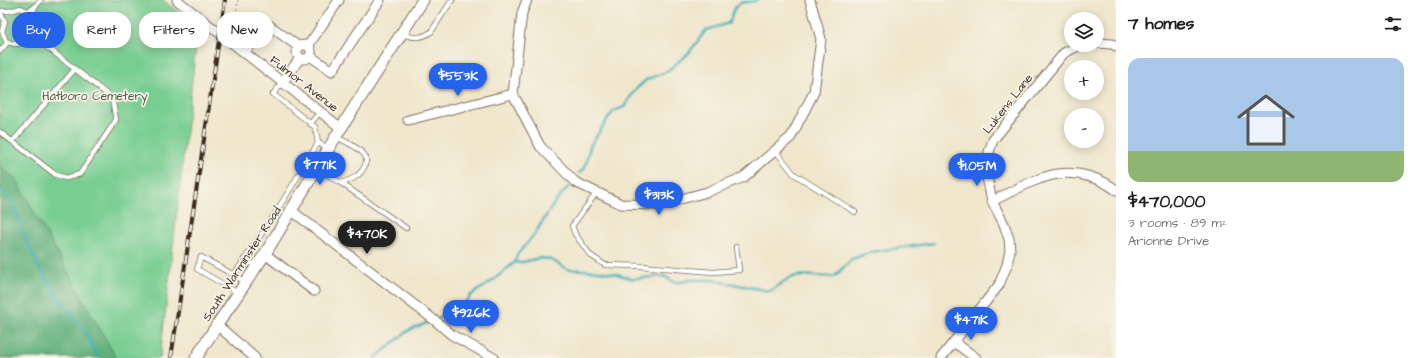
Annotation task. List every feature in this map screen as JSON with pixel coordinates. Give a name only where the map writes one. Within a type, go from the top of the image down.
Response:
[{"type":"street","name":"Fulmor Avenue","points":[[177,0],[217,32]]},
{"type":"street","points":[[300,58],[297,52],[304,46],[337,3],[327,0]]},
{"type":"street","points":[[310,56],[332,71],[380,0]]},
{"type":"street","name":"South Warminster Road","points":[[196,358],[216,325],[257,266],[295,207],[339,132],[422,0]]},
{"type":"street","points":[[528,0],[522,13],[513,94],[540,146],[575,182],[621,204],[659,205],[707,192],[744,177],[791,137],[814,92],[821,39],[810,0]]},
{"type":"street","points":[[244,53],[266,23],[311,50],[310,56]]},
{"type":"street","points":[[1104,43],[1116,46]]},
{"type":"street","name":"Fulmor Avenue","points":[[238,48],[320,112],[339,132]]},
{"type":"street","name":"Lukens Lane","points":[[941,358],[999,285],[1007,265],[1010,250],[1009,239],[1004,224],[992,201],[985,168],[988,152],[994,140],[1066,52]]},
{"type":"street","points":[[300,58],[304,59],[310,56]]},
{"type":"street","points":[[282,83],[300,58]]},
{"type":"street","points":[[408,120],[513,94]]},
{"type":"street","points":[[992,201],[1040,178],[1057,174],[1083,175],[1099,180],[1116,190]]},
{"type":"street","points":[[295,207],[452,336],[494,358]]},
{"type":"street","points":[[265,254],[314,292]]},
{"type":"street","points":[[216,325],[255,358]]},
{"type":"street","points":[[954,342],[976,358]]},
{"type":"lane","points":[[12,44],[6,41],[2,31],[5,22],[0,11],[9,11],[20,8],[27,11],[34,8],[41,0]]},
{"type":"lane","points":[[402,33],[416,38],[431,32],[452,0]]},
{"type":"lane","points":[[34,8],[34,12]]},
{"type":"lane","points":[[0,51],[8,42]]},
{"type":"lane","points":[[0,132],[56,175],[66,178],[80,174],[116,120],[112,98],[48,48]]},
{"type":"lane","points":[[13,141],[75,69]]},
{"type":"lane","points":[[234,275],[275,214],[318,143],[315,128],[273,94],[282,83]]},
{"type":"lane","points":[[310,124],[320,112]]},
{"type":"lane","points":[[339,132],[365,155],[366,160],[362,172],[350,180],[341,183]]},
{"type":"lane","points":[[318,143],[329,149]]},
{"type":"lane","points":[[775,150],[794,174],[855,212]]},
{"type":"lane","points":[[317,168],[406,228]]},
{"type":"lane","points":[[597,192],[572,226],[590,255],[605,265],[641,266],[713,272],[739,270],[736,246]]},
{"type":"lane","points":[[285,196],[295,207]]},
{"type":"lane","points":[[275,214],[286,221]]},
{"type":"lane","points":[[238,293],[197,269],[201,257],[246,282]]},
{"type":"lane","points":[[244,259],[257,266]]},
{"type":"path","points":[[236,12],[238,0]]},
{"type":"green space","name":"Hatboro Cemetery","points":[[0,0],[163,0],[178,12],[139,12],[139,48],[196,48],[160,358],[116,358],[15,178],[0,167]]},
{"type":"green space","points":[[0,167],[15,178],[116,358],[0,358]]},
{"type":"waterway","points":[[579,173],[583,170],[590,146],[609,117],[614,111],[624,107],[635,90],[646,80],[666,72],[688,54],[706,30],[729,23],[735,7],[740,3],[757,0]]},
{"type":"waterway","points":[[437,319],[445,315],[454,314],[462,307],[471,295],[491,282],[515,262],[517,255],[534,235],[555,202],[569,186]]},
{"type":"waterway","points":[[0,190],[4,192],[14,205],[22,230],[37,264],[55,293],[88,337],[98,358]]},
{"type":"waterway","points":[[515,262],[519,263],[539,258],[550,259],[567,269],[599,271],[617,274],[632,279],[664,276],[673,282],[713,280],[769,291],[790,278],[806,275],[834,277],[852,259],[871,252],[934,243]]},
{"type":"waterway","points":[[375,358],[409,330],[432,321]]},
{"type":"railway","points":[[171,358],[225,0]]}]
